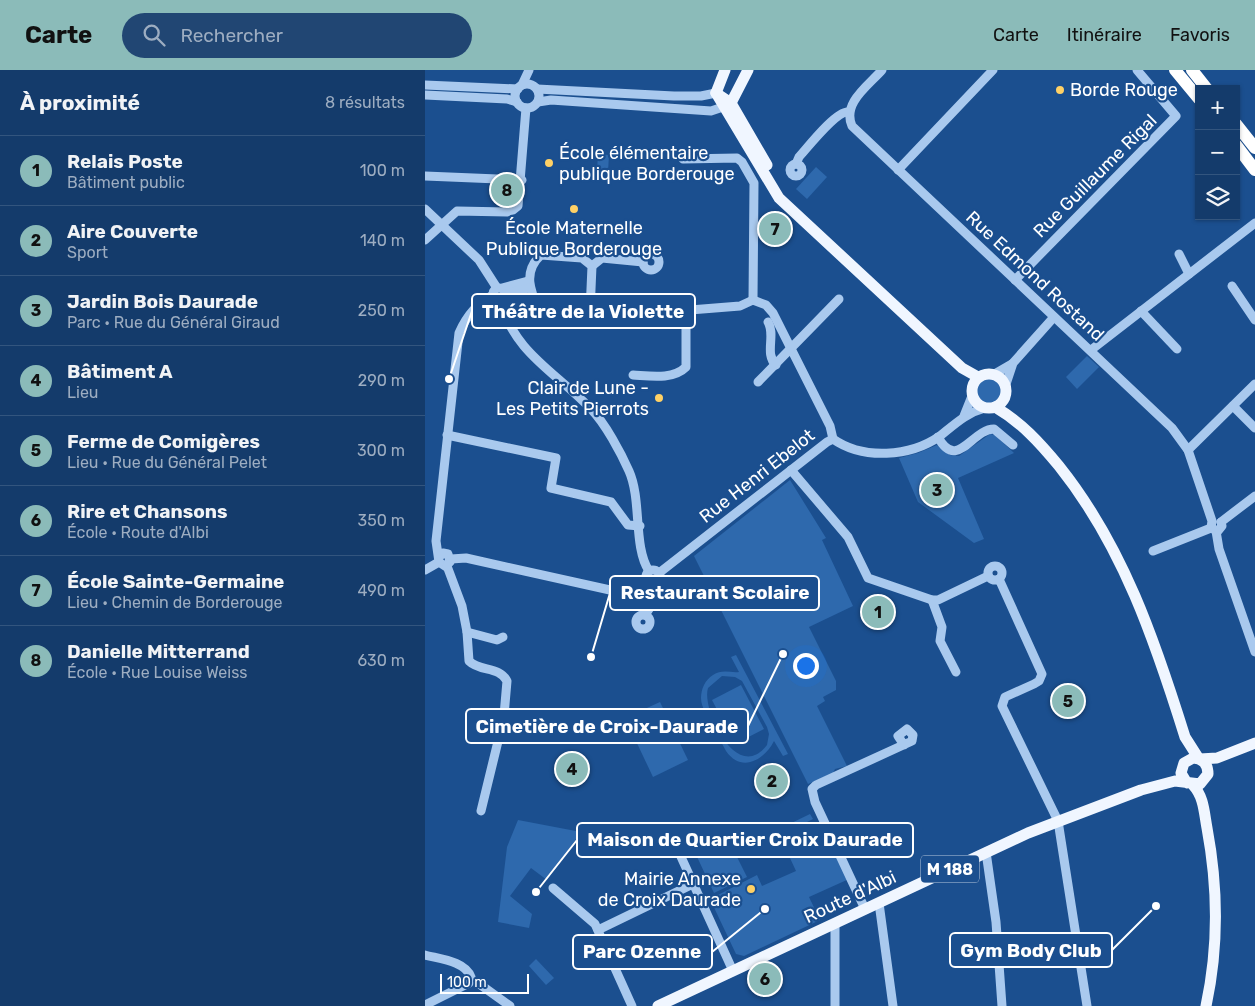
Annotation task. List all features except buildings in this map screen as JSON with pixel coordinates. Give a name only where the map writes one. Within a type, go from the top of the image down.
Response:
[{"type":"highway","points":[[1175,70],[1195,94]]},
{"type":"highway","points":[[1192,70],[1204,85]]},
{"type":"highway","points":[[1240,129],[1255,148]]},
{"type":"highway","points":[[1240,150],[1255,170]]},
{"type":"main road","points":[[725,70],[716,93],[727,106],[785,196],[802,218]]},
{"type":"main road","points":[[727,106],[748,70]]},
{"type":"main road","points":[[727,106],[763,173],[779,198],[961,368],[974,387],[977,404],[995,405],[1035,439],[1065,474],[1109,540],[1141,610],[1185,737],[1199,759],[1206,764],[1213,828],[1211,850]]},
{"type":"main road","points":[[974,387],[993,374],[1001,379],[1005,387],[995,405]]},
{"type":"main road","points":[[1185,737],[1184,764],[1181,772],[1202,800],[1215,884],[1216,927],[1213,971],[1206,1006]]},
{"type":"main road","points":[[1184,764],[1191,759],[1215,758],[1255,744]]},
{"type":"main road","points":[[1190,784],[1202,783],[1207,775],[1220,764],[1255,751]]},
{"type":"main road","name":"Route d'Albi","points":[[1141,790],[1173,773],[1184,764]]},
{"type":"main road","name":"Route d'Albi","points":[[658,1006],[1058,820],[1141,790],[1175,781],[1190,784]]},
{"type":"street","points":[[796,164],[799,157],[836,116],[848,112],[856,99],[882,70]]},
{"type":"street","points":[[898,170],[993,70]]},
{"type":"street","name":"Rue Guillaume Rigal","points":[[1015,280],[1176,116],[1137,70]]},
{"type":"street","points":[[529,71],[539,94],[538,102]]},
{"type":"street","points":[[517,102],[515,94],[529,71]]},
{"type":"street","points":[[425,85],[535,87],[674,96],[701,96],[716,93]]},
{"type":"street","points":[[425,95],[507,99],[517,102],[526,108],[533,107],[538,102],[551,100],[711,111],[727,106]]},
{"type":"street","points":[[425,240],[453,212],[463,210],[513,210],[519,203],[526,108]]},
{"type":"street","name":"Rue Edmond Rostand","points":[[848,112],[852,126],[1172,428],[1188,450],[1215,526],[1219,549],[1255,652]]},
{"type":"street","points":[[683,159],[733,157],[742,162],[754,183],[753,300]]},
{"type":"street","points":[[749,174],[763,173]]},
{"type":"street","points":[[754,183],[763,173]]},
{"type":"street","points":[[425,176],[522,180]]},
{"type":"street","points":[[425,209],[479,260],[499,293],[514,336],[591,409],[602,424],[629,471],[635,488],[643,559],[653,577],[656,599],[645,615]]},
{"type":"street","points":[[1091,350],[1255,223]]},
{"type":"street","points":[[1179,254],[1189,274]]},
{"type":"street","points":[[592,266],[582,258],[541,255],[533,263],[529,284],[542,318],[552,321],[577,322],[586,318],[590,312],[592,266],[602,258],[643,262]]},
{"type":"street","points":[[481,812],[503,719],[507,681],[500,672],[473,665],[469,661],[467,632],[462,606],[445,559],[437,545],[436,532],[459,333],[464,322],[477,307],[499,293],[529,284]]},
{"type":"street","points":[[1232,286],[1255,320]]},
{"type":"street","points":[[757,382],[776,365],[839,299]]},
{"type":"street","points":[[633,375],[669,375],[681,373],[686,368],[687,316],[690,310],[739,306],[753,300],[769,308],[831,428],[833,439]]},
{"type":"street","points":[[1141,311],[1177,349]]},
{"type":"street","points":[[993,374],[1013,363],[1054,317]]},
{"type":"street","points":[[768,322],[771,327],[771,356],[776,365]]},
{"type":"street","points":[[1005,387],[1013,363]]},
{"type":"street","points":[[1188,450],[1255,384]]},
{"type":"street","name":"Rue Henri Ebelot","points":[[964,416],[974,387]]},
{"type":"street","name":"Rue Henri Ebelot","points":[[445,559],[465,558],[619,592],[634,590],[823,444],[833,439],[842,445],[858,451],[878,454],[903,450],[938,437],[964,416],[995,405]]},
{"type":"street","points":[[1233,406],[1255,428]]},
{"type":"street","points":[[938,437],[949,449],[954,451],[961,450],[984,431],[994,429],[1013,445]]},
{"type":"street","points":[[447,435],[555,458],[551,488],[611,502],[628,525],[639,526]]},
{"type":"street","points":[[791,470],[847,537],[868,578],[932,600],[938,600],[988,576],[990,568],[996,566],[1002,572],[999,579],[1041,674],[1039,681],[1005,697],[1002,706],[1058,820],[1087,1006]]},
{"type":"street","points":[[1153,551],[1215,526],[1255,496]]},
{"type":"street","points":[[425,570],[445,559]]},
{"type":"street","points":[[932,600],[941,627],[941,641],[956,672]]},
{"type":"street","points":[[467,632],[497,640],[503,637]]},
{"type":"street","points":[[501,729],[493,730],[488,723],[490,717],[495,715],[503,719]]},
{"type":"street","points":[[865,909],[815,802],[812,789],[904,745],[912,741],[913,735],[907,730],[898,736],[904,745]]},
{"type":"street","points":[[677,848],[733,971]]},
{"type":"street","points":[[986,852],[996,922],[1002,1006]]},
{"type":"street","points":[[598,930],[693,884]]},
{"type":"street","points":[[553,888],[593,921],[632,1006]]},
{"type":"street","points":[[879,903],[893,1006]]},
{"type":"street","points":[[835,924],[835,1006]]},
{"type":"street","points":[[425,955],[458,964],[469,973],[473,981],[509,1006]]},
{"type":"street","points":[[425,1004],[473,981]]},
{"type":"shaded area","points":[[598,154],[609,155],[608,172],[597,171]]},
{"type":"shaded area","points":[[816,167],[827,177],[807,199],[796,189]]},
{"type":"shaded area","points":[[1087,356],[1099,367],[1077,389],[1066,377]]},
{"type":"shaded area","points":[[988,377],[998,381],[1002,391],[998,401],[988,405],[978,401],[974,391],[978,381]]},
{"type":"shaded area","points":[[990,434],[995,435],[1014,453],[958,478],[984,539],[974,543],[918,502],[899,458],[937,445],[950,455],[959,456]]},
{"type":"shaded area","points":[[790,480],[826,538],[822,540],[853,606],[809,627],[836,681],[836,690],[823,697],[825,701],[817,706],[847,766],[835,769],[833,773],[808,784],[694,556]]},
{"type":"shaded area","points":[[736,655],[788,754],[783,756],[774,741],[770,748],[759,758],[746,763],[732,758],[724,748],[704,709],[701,695],[706,682],[716,673],[739,672],[731,657]],"holes":[[[722,676],[735,677],[742,681],[769,734],[767,745],[756,755],[744,756],[733,750],[716,726],[710,711],[707,698],[708,688]]]},
{"type":"shaded area","points":[[741,685],[764,729],[735,744],[712,700]]},
{"type":"shaded area","points":[[660,702],[688,760],[653,777],[625,718]]},
{"type":"shaded area","points":[[810,814],[813,819],[799,826],[807,845],[816,851],[832,844],[849,879],[809,897],[820,920],[744,956],[736,954],[710,899],[757,875],[762,886],[796,871],[777,830]]},
{"type":"shaded area","points":[[518,820],[581,832],[547,880],[531,868],[510,896],[532,914],[529,928],[498,922],[507,847]]},
{"type":"shaded area","points":[[723,829],[747,877],[714,893],[691,844]]},
{"type":"shaded area","points":[[536,959],[554,978],[546,985],[529,966]]},
{"type":"place","name":"Borde Rouge","points":[[1060,90]]},
{"type":"place","name":"École élémentaire publique Borderouge","points":[[549,163]]},
{"type":"place","name":"Danielle Mitterrand","points":[[507,190]]},
{"type":"place","name":"École Maternelle Publique Borderouge","points":[[574,209]]},
{"type":"place","name":"École Sainte-Germaine","points":[[775,229]]},
{"type":"place","name":"Théâtre de la Violette","points":[[449,379]]},
{"type":"place","name":"Clair de Lune - Les Petits Pierrots","points":[[659,398]]},
{"type":"place","name":"Jardin Bois Daurade","points":[[937,490]]},
{"type":"place","name":"Relais Poste","points":[[878,612]]},
{"type":"place","name":"Cimetière de Croix-Daurade","points":[[783,654]]},
{"type":"place","name":"Restaurant Scolaire","points":[[591,657]]},
{"type":"place","name":"Ferme de Comigères","points":[[1068,701]]},
{"type":"place","name":"Bâtiment A","points":[[572,769]]},
{"type":"place","name":"Aire Couverte","points":[[772,781]]},
{"type":"place","name":"Mairie Annexe de Croix Daurade","points":[[751,889]]},
{"type":"place","name":"Maison de Quartier Croix Daurade","points":[[536,892]]},
{"type":"place","name":"Gym Body Club","points":[[1156,906]]},
{"type":"place","name":"Parc Ozenne","points":[[765,909]]},
{"type":"place","name":"Rire et Chansons","points":[[765,979]]}]
